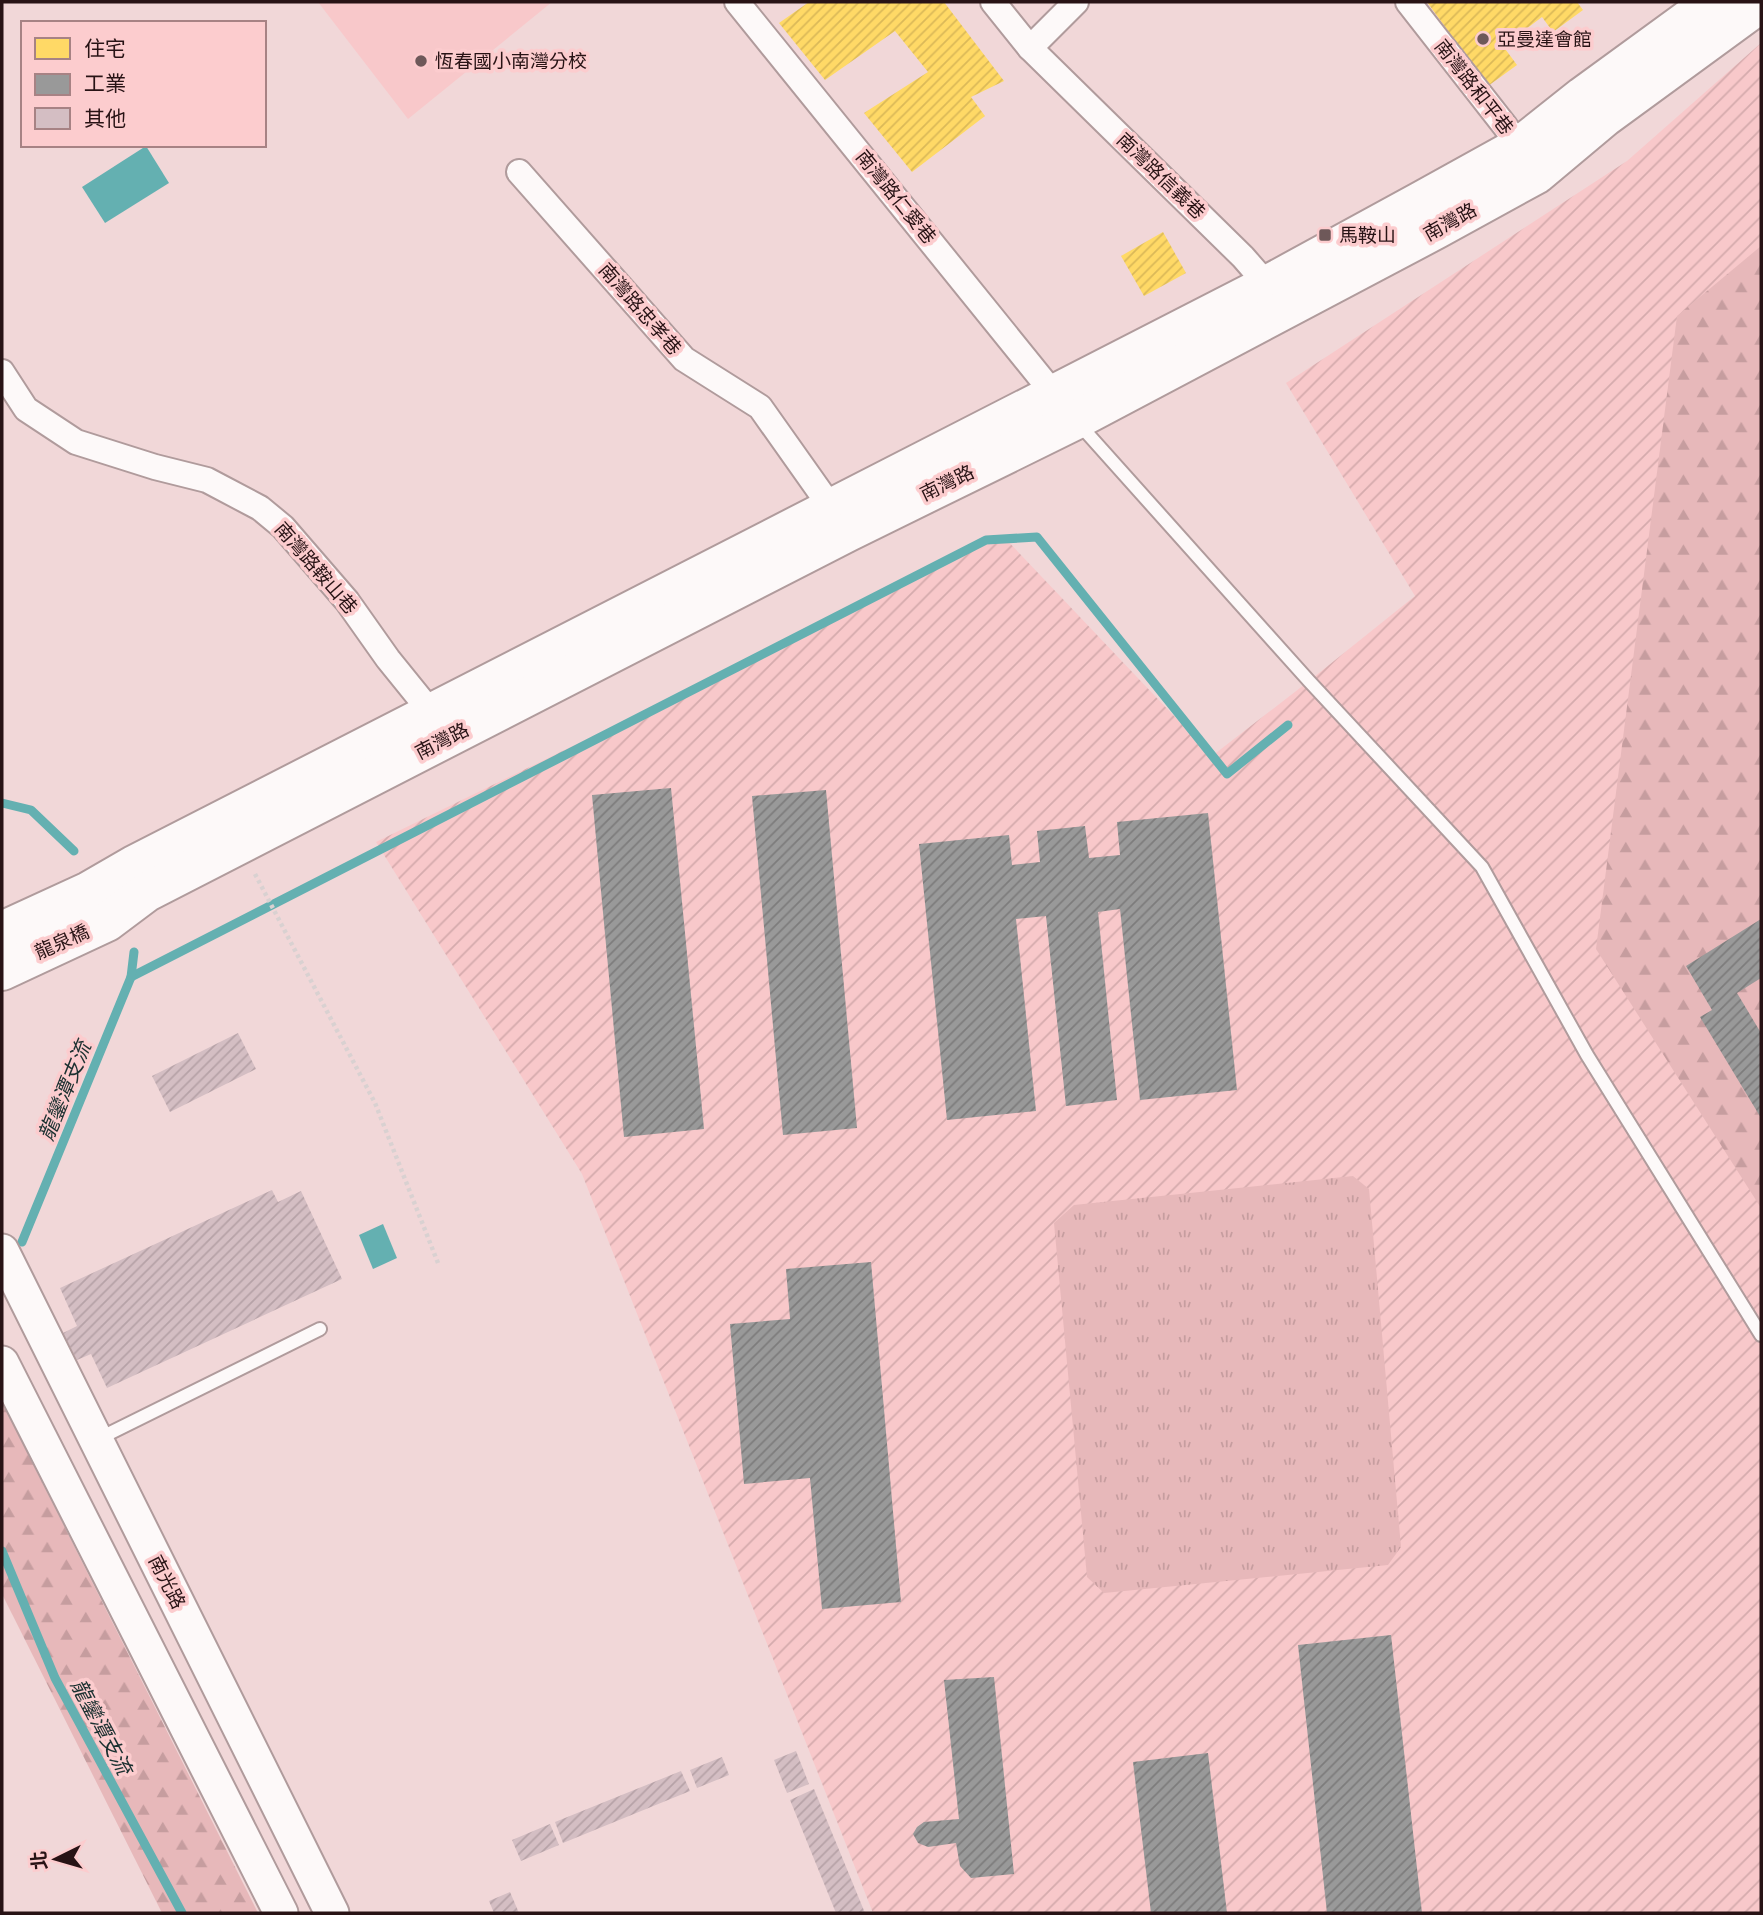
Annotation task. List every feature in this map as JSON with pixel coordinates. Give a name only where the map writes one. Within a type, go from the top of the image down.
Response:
[{"type":"main road","name":"南灣路","points":[[1529,160],[1583,96],[1712,2]]},
{"type":"main road","name":"南灣路","points":[[98,906],[134,865],[440,724],[1277,297],[1605,117],[1761,3]]},
{"type":"main road","name":"南灣路","points":[[98,906],[148,892],[240,845],[440,724]]},
{"type":"main road","name":"龍泉橋","points":[[7,955],[98,906]]},
{"type":"street","name":"南灣路仁愛巷","points":[[737,2],[1065,407]]},
{"type":"street","name":"南灣路信義巷","points":[[993,2],[1030,48],[1243,257],[1277,297]]},
{"type":"street","points":[[1030,48],[1076,2]]},
{"type":"street","name":"南灣路和平巷","points":[[1408,2],[1529,160]]},
{"type":"street","name":"南灣路忠孝巷","points":[[519,172],[684,359],[760,407],[839,519]]},
{"type":"street","name":"南灣路鞍山巷","points":[[2,372],[26,409],[76,443],[207,480],[260,508],[283,527],[347,601],[388,659],[440,724]]},
{"type":"street","name":"南光路","points":[[2,1251],[332,1913]]},
{"type":"street","points":[[2,1363],[281,1913]]},
{"type":"lane","points":[[1065,407],[1309,681],[1482,867],[1587,1055],[1761,1335]]},
{"type":"lane","points":[[96,1440],[320,1329]]},
{"type":"path","points":[[240,845],[375,1103],[438,1263]]},
{"type":"shaded area","name":"恆春國小南灣分校","points":[[318,2],[552,2],[408,119]]},
{"type":"shaded area","points":[[1761,43],[1761,1913],[873,1913],[582,1174],[376,842],[1003,536],[1212,756],[1415,596],[1286,383],[1627,161]]},
{"type":"green space","points":[[1761,246],[1761,1208],[1596,949],[1677,316]]},
{"type":"green space","points":[[1353,1176],[1369,1189],[1401,1547],[1388,1565],[1104,1593],[1087,1577],[1054,1223],[1074,1205]]},
{"type":"green space","points":[[2,1402],[258,1913],[162,1913],[2,1594]]},
{"type":"water","points":[[144,147],[169,183],[105,223],[82,187]]},
{"type":"water","points":[[383,1224],[397,1258],[373,1269],[359,1235]]},
{"type":"building: 住宅","points":[[809,2],[944,2],[1004,81],[971,97],[985,116],[912,172],[864,113],[928,72],[895,31],[825,80],[779,23]]},
{"type":"building: 住宅","name":"亞曼達會館","points":[[1427,2],[1577,2],[1583,10],[1553,32],[1542,17],[1503,46],[1517,65],[1488,86]]},
{"type":"building: 住宅","points":[[1163,232],[1186,273],[1144,296],[1121,256]]},
{"type":"building: 工業","points":[[671,788],[704,1129],[624,1137],[592,795]]},
{"type":"building: 工業","points":[[826,790],[857,1128],[783,1135],[752,796]]},
{"type":"building: 工業","points":[[1208,813],[1237,1090],[1140,1100],[1120,909],[1098,912],[1117,1100],[1066,1106],[1046,916],[1016,919],[1036,1111],[947,1120],[919,844],[1009,835],[1012,865],[1040,862],[1037,831],[1085,826],[1089,858],[1120,855],[1117,822]]},
{"type":"building: 工業","points":[[1761,919],[1761,978],[1737,993],[1761,1033],[1761,1118],[1700,1017],[1712,1010],[1686,966]]},
{"type":"building: 工業","points":[[871,1262],[901,1602],[822,1609],[810,1478],[744,1484],[730,1324],[790,1319],[786,1269]]},
{"type":"building: 工業","points":[[1391,1635],[1422,1913],[1327,1913],[1298,1645]]},
{"type":"building: 工業","points":[[994,1677],[1014,1874],[971,1878],[960,1866],[956,1843],[928,1847],[918,1843],[913,1834],[924,1822],[959,1819],[944,1680]]},
{"type":"building: 工業","points":[[1208,1753],[1227,1913],[1151,1913],[1133,1762]]},
{"type":"building: 其他","points":[[238,1033],[256,1069],[170,1112],[152,1076]]},
{"type":"building: 其他","points":[[272,1190],[278,1202],[301,1191],[342,1279],[107,1388],[91,1354],[77,1360],[63,1333],[77,1326],[60,1288]]},
{"type":"building: 其他","points":[[796,1751],[809,1784],[787,1793],[774,1760]]},
{"type":"building: 其他","points":[[722,1757],[729,1775],[697,1788],[690,1770]]},
{"type":"building: 其他","points":[[681,1771],[690,1791],[563,1843],[555,1822]]},
{"type":"building: 其他","points":[[814,1789],[865,1913],[836,1913],[790,1800]]},
{"type":"building: 其他","points":[[550,1824],[559,1845],[521,1861],[512,1840]]},
{"type":"building: 其他","points":[[510,1892],[519,1913],[494,1913],[489,1901]]},
{"type":"waterway","points":[[131,977],[986,540],[1037,537],[1227,774],[1288,725]]},
{"type":"waterway","name":"龍鑾潭支流","points":[[2,803],[31,810],[74,851]]},
{"type":"waterway","name":"龍鑾潭支流","points":[[22,1242],[131,977],[134,952]]},
{"type":"waterway","name":"龍鑾潭支流","points":[[2,1551],[55,1678],[182,1913]]},
{"type":"place","name":"亞曼達會館","points":[[1483,39]]},
{"type":"place","name":"恆春國小南灣分校","points":[[421,61]]},
{"type":"place","name":"馬鞍山","points":[[1325,235]]}]
